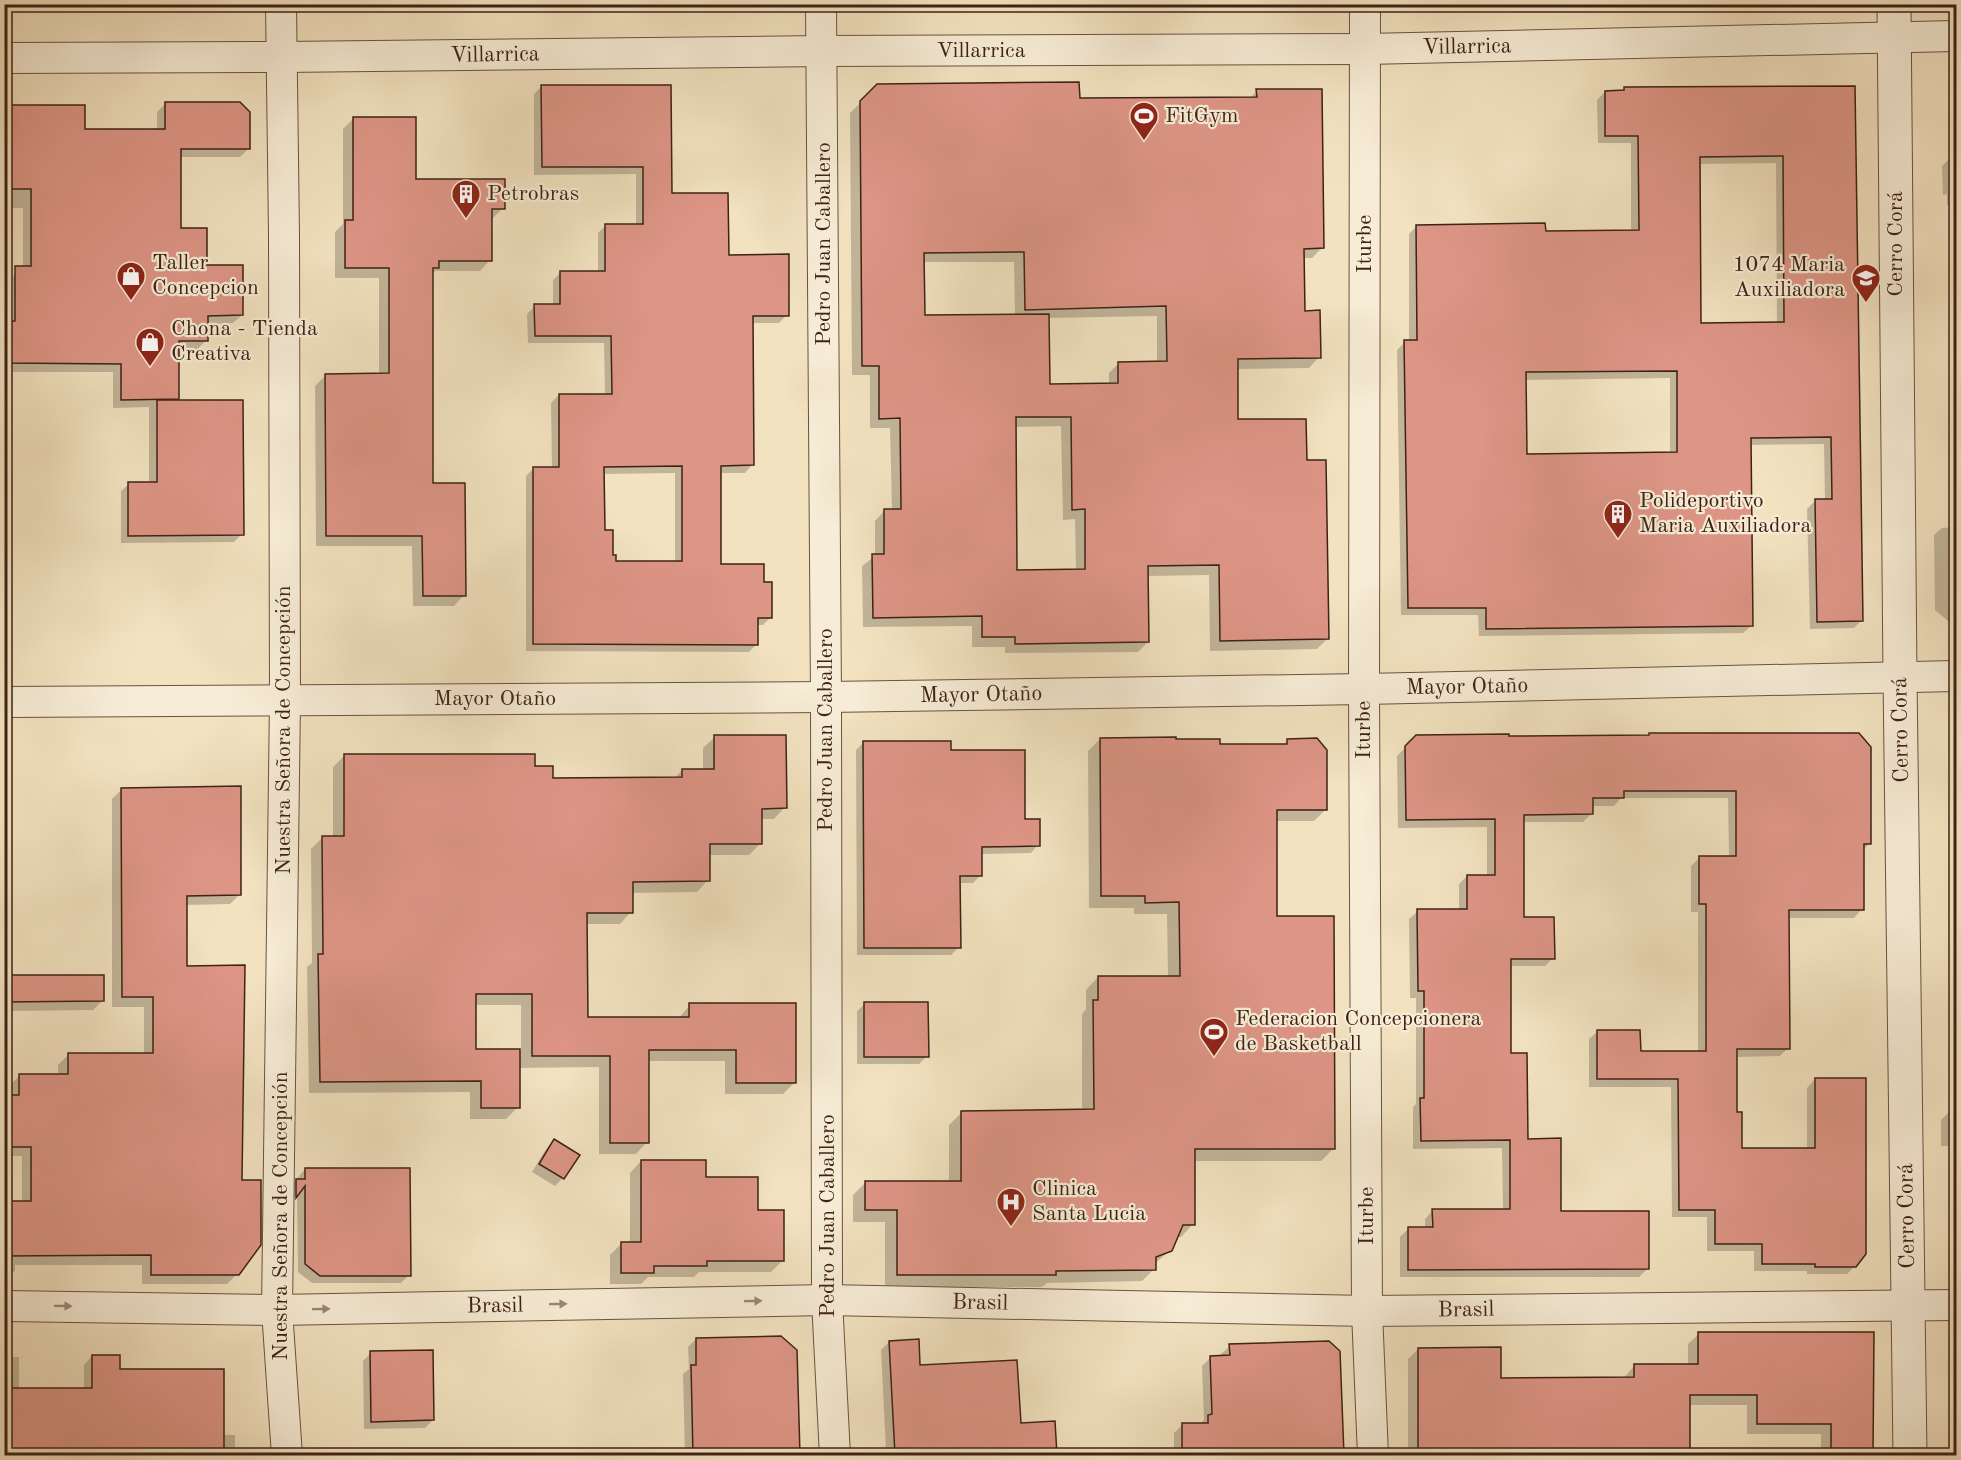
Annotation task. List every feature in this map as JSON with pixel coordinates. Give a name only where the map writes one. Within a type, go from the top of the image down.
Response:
[{"type":"street","name":"Nuestra Señora de Concepción","points":[[280,4],[285,699],[277,1310],[287,1455]]},
{"type":"street","name":"Pedro Juan Caballero","points":[[821,4],[827,1299],[835,1455]]},
{"type":"street","name":"Iturbe","points":[[1365,4],[1364,689],[1367,1311],[1373,1455]]},
{"type":"street","name":"Cerro Corá","points":[[1894,4],[1910,1455]]},
{"type":"street","name":"Villarrica","points":[[4,58],[823,51],[1365,50],[1956,36]]},
{"type":"street","name":"Mayor Otaño","points":[[4,702],[826,697],[1364,689],[1956,676]]},
{"type":"street","name":"Brasil","points":[[4,1305],[277,1310],[827,1299],[1367,1311],[1956,1305]]},
{"type":"building","points":[[1079,82],[1080,98],[1257,97],[1256,89],[1322,89],[1324,248],[1304,249],[1305,311],[1320,310],[1321,358],[1238,359],[1238,419],[1306,419],[1307,460],[1326,460],[1329,639],[1220,641],[1219,565],[1148,566],[1149,642],[1015,644],[1015,637],[982,637],[982,616],[873,618],[872,554],[884,554],[884,509],[901,509],[900,418],[879,419],[879,366],[862,366],[860,101],[877,84]],"holes":[[[1024,252],[1025,310],[1166,306],[1167,361],[1118,362],[1118,383],[1050,384],[1049,314],[925,315],[924,253]],[[1016,417],[1071,417],[1072,510],[1085,509],[1085,569],[1017,570]]]},
{"type":"building","points":[[541,85],[671,85],[672,193],[728,193],[729,255],[789,254],[789,316],[753,316],[754,465],[721,466],[721,564],[764,564],[764,582],[772,582],[772,618],[758,618],[758,645],[533,644],[533,467],[559,467],[559,394],[612,394],[611,336],[535,336],[534,304],[560,304],[560,271],[605,271],[605,224],[643,224],[643,167],[542,167]],"holes":[[[682,466],[682,561],[616,561],[616,555],[613,555],[613,530],[605,530],[604,467]]]},
{"type":"building","points":[[1855,86],[1863,621],[1817,622],[1815,499],[1832,499],[1831,437],[1751,438],[1753,626],[1486,629],[1486,608],[1408,608],[1404,340],[1417,340],[1416,225],[1545,223],[1546,231],[1639,230],[1638,136],[1605,136],[1605,91],[1624,90],[1624,87]],"holes":[[[1783,156],[1784,322],[1701,323],[1700,157]],[[1677,371],[1677,452],[1527,454],[1526,372]]]},
{"type":"building","points":[[165,102],[240,102],[250,112],[250,149],[181,149],[181,228],[207,228],[207,265],[243,265],[243,315],[208,316],[208,341],[179,341],[179,399],[121,400],[121,364],[4,363],[4,321],[15,321],[15,266],[31,266],[31,189],[11,189],[11,159],[4,159],[4,119],[11,119],[11,105],[85,105],[85,129],[165,129]]},
{"type":"building","points":[[353,117],[416,117],[416,179],[505,179],[505,209],[492,209],[492,261],[439,261],[439,268],[433,268],[433,483],[465,483],[466,596],[423,596],[422,536],[326,536],[325,374],[389,373],[389,268],[345,268],[345,220],[353,220]]},
{"type":"building","points":[[157,400],[243,400],[244,535],[128,536],[128,482],[157,482]]},
{"type":"building","points":[[1649,733],[1859,733],[1871,747],[1871,844],[1864,844],[1864,910],[1789,910],[1790,1049],[1737,1049],[1737,1112],[1742,1112],[1742,1148],[1815,1148],[1815,1078],[1866,1078],[1866,1254],[1856,1267],[1762,1264],[1762,1244],[1715,1244],[1715,1210],[1679,1210],[1678,1079],[1597,1079],[1597,1030],[1640,1030],[1641,1051],[1706,1051],[1706,904],[1699,904],[1699,856],[1736,856],[1736,791],[1624,791],[1624,798],[1593,798],[1593,814],[1524,815],[1524,917],[1554,917],[1555,959],[1511,959],[1511,1053],[1527,1053],[1528,1139],[1561,1138],[1561,1211],[1649,1211],[1649,1269],[1408,1270],[1408,1227],[1433,1227],[1432,1209],[1510,1209],[1510,1140],[1421,1141],[1420,1098],[1424,1098],[1424,991],[1418,991],[1417,909],[1467,909],[1467,875],[1495,875],[1495,819],[1406,820],[1405,746],[1416,735],[1649,735]]},
{"type":"building","points":[[714,735],[786,735],[787,808],[762,809],[762,844],[710,844],[710,881],[633,882],[633,913],[587,913],[588,1017],[689,1017],[689,1003],[796,1003],[796,1083],[736,1083],[736,1050],[649,1050],[649,1143],[610,1143],[610,1056],[532,1056],[532,994],[476,994],[476,1049],[520,1049],[520,1108],[481,1108],[481,1081],[320,1082],[318,954],[323,954],[322,836],[344,836],[344,754],[535,754],[535,766],[553,766],[553,778],[682,777],[682,769],[714,769]]},
{"type":"building","points":[[1176,737],[1176,739],[1220,739],[1220,744],[1287,744],[1287,739],[1317,738],[1327,750],[1327,810],[1277,810],[1277,916],[1334,916],[1335,1149],[1195,1149],[1195,1225],[1183,1225],[1172,1251],[1156,1257],[1156,1270],[1056,1271],[1056,1275],[897,1275],[897,1210],[865,1210],[865,1181],[961,1181],[961,1111],[1094,1109],[1093,1000],[1098,1000],[1098,976],[1180,976],[1179,902],[1145,903],[1145,896],[1101,896],[1100,738]]},
{"type":"building","points":[[863,741],[951,741],[951,750],[1025,750],[1025,819],[1040,819],[1040,846],[982,847],[982,876],[960,876],[961,948],[864,948]]},
{"type":"building","points":[[241,786],[241,895],[187,896],[187,966],[245,965],[242,1180],[261,1180],[261,1245],[239,1275],[151,1275],[151,1255],[4,1256],[4,1201],[31,1201],[31,1147],[4,1147],[4,1095],[19,1095],[19,1074],[68,1074],[68,1053],[153,1053],[153,997],[122,997],[121,788]]},
{"type":"building","points":[[4,975],[104,975],[104,1001],[4,1002]]},
{"type":"building","points":[[864,1002],[928,1002],[929,1057],[864,1057]]},
{"type":"building","points":[[554,1139],[580,1155],[564,1179],[539,1164]]},
{"type":"building","points":[[641,1160],[706,1160],[706,1177],[758,1177],[758,1210],[784,1210],[784,1261],[707,1261],[707,1266],[654,1266],[654,1273],[621,1273],[621,1242],[641,1242]]},
{"type":"building","points":[[305,1168],[410,1168],[411,1276],[320,1276],[305,1264],[305,1186],[296,1198],[296,1179],[305,1179]]},
{"type":"building","points":[[1698,1332],[1874,1332],[1873,1455],[1831,1455],[1831,1424],[1757,1424],[1757,1395],[1690,1395],[1690,1455],[1418,1455],[1418,1348],[1501,1347],[1501,1378],[1634,1377],[1634,1364],[1698,1364]]},
{"type":"building","points":[[781,1336],[797,1350],[800,1455],[693,1455],[691,1365],[696,1365],[696,1338]]},
{"type":"building","points":[[919,1339],[920,1365],[1017,1360],[1021,1423],[1055,1421],[1057,1455],[895,1455],[889,1341]]},
{"type":"building","points":[[1329,1341],[1340,1351],[1344,1455],[1182,1455],[1182,1423],[1208,1423],[1208,1415],[1212,1414],[1210,1356],[1230,1355],[1229,1344]]},
{"type":"building","points":[[433,1350],[434,1420],[371,1422],[370,1351]]},
{"type":"building","points":[[92,1355],[120,1355],[120,1369],[224,1369],[224,1455],[4,1455],[4,1388],[92,1388]]},
{"type":"place","name":"FitGym","points":[[1144,142]]},
{"type":"place","name":"Petrobras","points":[[466,220]]},
{"type":"place","name":"Taller Concepcion","points":[[131,302]]},
{"type":"place","name":"1074 Maria Auxiliadora","points":[[1866,304]]},
{"type":"place","name":"Chona - Tienda Creativa","points":[[150,368]]},
{"type":"place","name":"Polideportivo Maria Auxiliadora","points":[[1618,540]]},
{"type":"place","name":"Federacion Concepcionera de Basketball","points":[[1214,1058]]},
{"type":"place","name":"Clinica Santa Lucia","points":[[1011,1228]]}]
